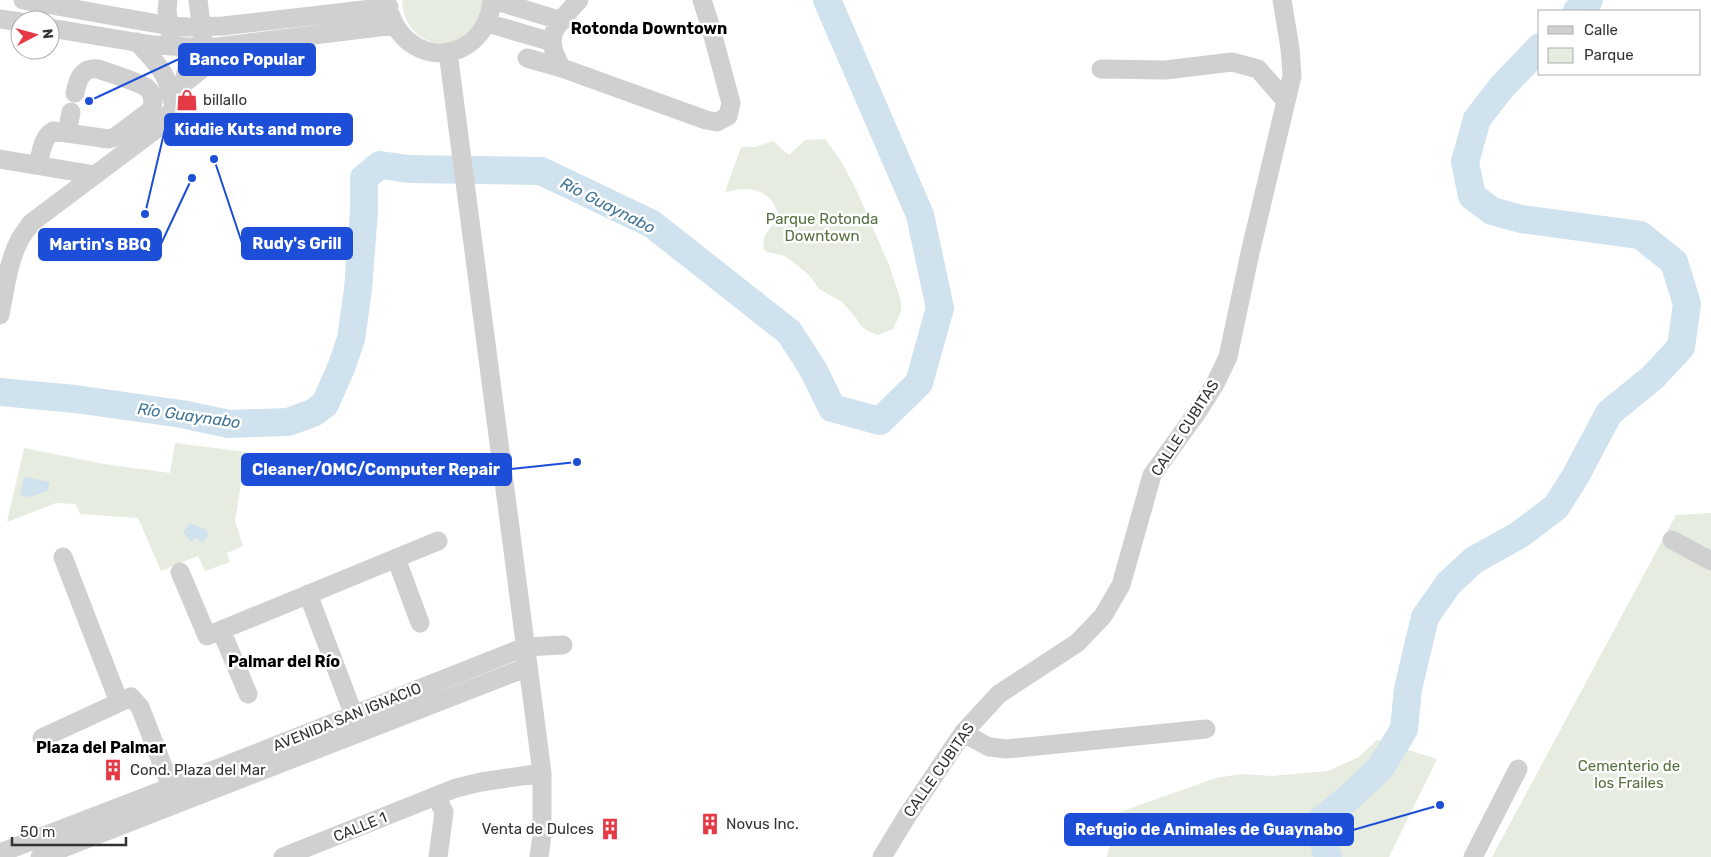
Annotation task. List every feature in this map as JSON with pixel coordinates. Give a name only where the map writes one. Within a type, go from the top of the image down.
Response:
[{"type":"street","points":[[23,0],[60,3],[170,26],[202,27],[391,11]]},
{"type":"street","points":[[168,0],[167,10],[170,26],[188,47]]},
{"type":"street","points":[[0,314],[6,281],[20,239],[31,223],[159,127],[174,109],[187,70],[188,47],[202,27],[198,0]]},
{"type":"street","points":[[562,68],[556,60],[556,31],[578,0]]},
{"type":"street","points":[[527,58],[562,68],[706,120],[717,122],[728,116],[731,104],[702,0]]},
{"type":"street","name":"CALLE CUBITAS","points":[[882,857],[963,733],[999,694],[1077,644],[1103,616],[1121,585],[1152,476],[1198,411],[1215,384],[1228,357],[1292,76],[1290,48],[1282,0]]},
{"type":"street","points":[[391,11],[405,39],[423,50],[434,52],[448,52],[461,49],[469,44],[480,34],[491,8],[556,31]]},
{"type":"street","points":[[60,30],[137,42],[188,47],[234,45],[391,11]]},
{"type":"street","points":[[137,42],[166,76],[174,109]]},
{"type":"street","points":[[183,84],[234,45]]},
{"type":"street","points":[[448,52],[542,773],[542,835],[539,857]]},
{"type":"street","points":[[1101,69],[1165,70],[1232,62],[1258,69],[1286,100]]},
{"type":"street","points":[[38,165],[44,140],[48,134],[53,132],[67,133],[109,139],[115,137],[151,110],[153,99],[146,88],[91,68],[86,70],[79,78],[75,93]]},
{"type":"street","points":[[67,133],[71,112]]},
{"type":"street","points":[[0,159],[95,175]]},
{"type":"street","points":[[1672,540],[1711,561]]},
{"type":"street","points":[[180,572],[207,636],[438,541]]},
{"type":"street","points":[[63,557],[119,702]]},
{"type":"street","points":[[396,558],[420,623]]},
{"type":"street","points":[[308,594],[356,723]]},
{"type":"street","points":[[221,630],[248,694]]},
{"type":"street","name":"AVENIDA SAN IGNACIO","points":[[40,857],[356,723],[525,647],[563,645]]},
{"type":"street","name":"AVENIDA SAN IGNACIO","points":[[0,853],[171,787],[356,723],[528,667]]},
{"type":"street","points":[[42,738],[131,697],[140,707],[171,787]]},
{"type":"street","points":[[963,733],[989,747],[1007,749],[1206,729]]},
{"type":"street","points":[[1473,857],[1518,769]]},
{"type":"street","name":"CALLE 1","points":[[288,856],[440,804],[456,788],[542,773]]},
{"type":"street","points":[[438,857],[440,804]]},
{"type":"street","points":[[0,853],[1,857]]},
{"type":"green space","points":[[402,0],[484,0],[481,17],[477,26],[466,36],[441,43],[429,41],[419,36],[410,27]]},
{"type":"green space","name":"Parque Rotonda Downtown","points":[[825,139],[841,161],[856,189],[889,265],[901,301],[901,312],[893,329],[878,335],[861,326],[842,302],[819,289],[809,275],[789,259],[782,255],[767,252],[764,249],[765,235],[778,216],[774,204],[769,198],[758,191],[746,189],[725,192],[741,147],[755,147],[773,141],[789,155],[805,140]]},
{"type":"green space","points":[[175,443],[246,452],[235,521],[243,546],[227,553],[230,562],[205,571],[198,556],[161,571],[138,518],[80,514],[76,504],[56,503],[7,522],[24,448],[104,464],[170,473]]},
{"type":"green space","name":"Cementerio de los Frailes","points":[[1711,513],[1711,857],[1492,857],[1676,515]]},
{"type":"green space","points":[[1377,740],[1437,759],[1389,857],[1107,857],[1117,813],[1216,778],[1241,774],[1272,776],[1328,771],[1359,757]]},
{"type":"water","points":[[24,477],[50,482],[48,491],[29,497],[20,495]]},
{"type":"water","points":[[190,523],[207,530],[208,536],[202,543],[197,537],[191,542],[183,532]]},
{"type":"waterway","name":"Río Guaynabo","points":[[0,392],[75,399],[182,414],[229,424],[288,422],[313,413],[325,404],[351,339],[358,289],[364,211],[364,178],[380,165],[409,169],[541,171],[652,224],[789,332],[813,369],[832,408],[880,421],[919,383],[940,308],[920,215],[827,0]]},
{"type":"waterway","points":[[1578,10],[1589,0]]},
{"type":"waterway","points":[[1328,857],[1318,823],[1351,796],[1381,767],[1404,729],[1408,689],[1425,617],[1449,583],[1474,560],[1519,535],[1556,507],[1575,477],[1609,413],[1653,377],[1681,347],[1687,304],[1674,262],[1640,235],[1521,219],[1492,211],[1472,196],[1465,162],[1477,119],[1501,88],[1538,49]]},
{"type":"place","name":"billallo","points":[[187,100]]},
{"type":"place","name":"Banco Popular","points":[[89,101]]},
{"type":"place","name":"Rudy's Grill","points":[[214,159]]},
{"type":"place","name":"Martin's BBQ","points":[[192,178]]},
{"type":"place","name":"Kiddie Kuts and more","points":[[145,214]]},
{"type":"place","name":"Cleaner/OMC/Computer Repair","points":[[577,462]]},
{"type":"place","name":"Cond. Plaza del Mar","points":[[113,770]]},
{"type":"place","name":"Refugio de Animales de Guaynabo","points":[[1440,805]]},
{"type":"place","name":"Novus Inc.","points":[[710,824]]},
{"type":"place","name":"Venta de Dulces","points":[[610,829]]},
{"type":"district","name":"Rotonda Downtown","points":[[649,28]]},
{"type":"district","name":"Palmar del Río","points":[[284,661]]},
{"type":"district","name":"Plaza del Palmar","points":[[101,747]]}]
